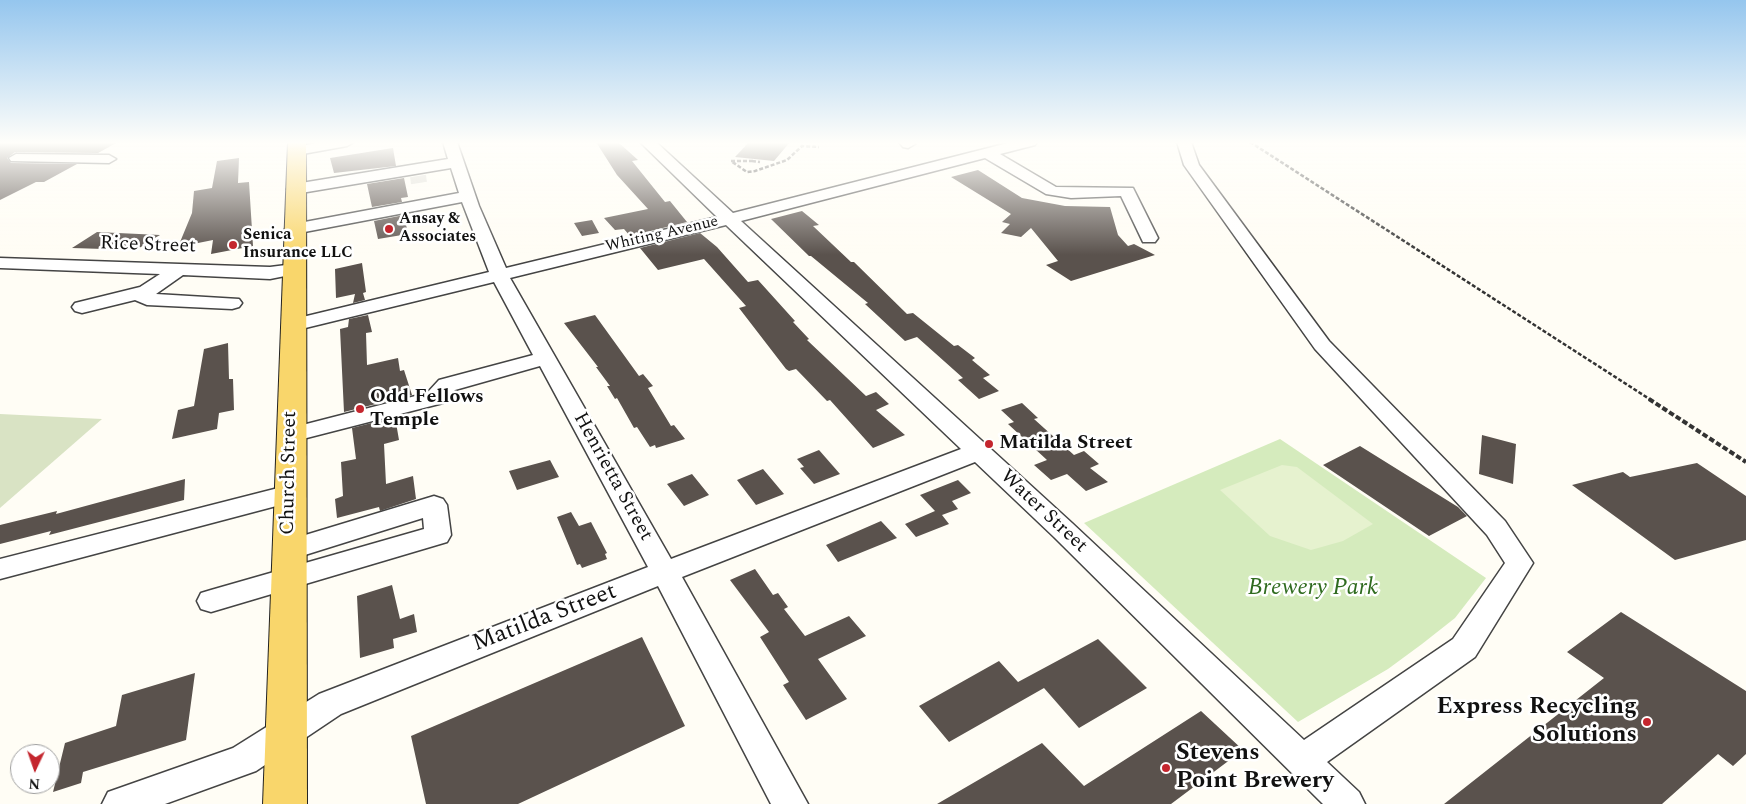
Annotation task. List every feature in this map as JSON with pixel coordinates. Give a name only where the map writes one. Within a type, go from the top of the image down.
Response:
[{"type":"main road","name":"Church Street","points":[[285,804],[295,180]]},
{"type":"street","points":[[294,229],[419,185],[428,180]]},
{"type":"street","name":"Henrietta Street","points":[[463,180],[498,274],[665,572],[790,804]]},
{"type":"street","name":"Water Street","points":[[686,180],[978,451],[1347,804]]},
{"type":"street","name":"Whiting Avenue","points":[[293,325],[883,180]]},
{"type":"street","points":[[1032,180],[1052,191],[1071,193],[1127,191],[1149,238]]},
{"type":"street","points":[[1203,180],[1322,345],[1496,528],[1519,563],[1464,648],[1302,760]]},
{"type":"street","points":[[295,189],[419,185],[468,196]]},
{"type":"street","name":"Rice Street","points":[[0,263],[270,273],[294,268]]},
{"type":"street","points":[[82,307],[139,294],[156,287],[180,270]]},
{"type":"street","points":[[139,294],[147,299],[232,303]]},
{"type":"street","points":[[291,435],[435,398],[447,385],[545,358]]},
{"type":"street","name":"Matilda Street","points":[[120,804],[244,760],[330,704],[978,451]]},
{"type":"street","points":[[0,570],[290,494]]},
{"type":"street","points":[[211,601],[288,565]]},
{"type":"path","points":[[1308,180],[1746,462]]},
{"type":"green space","points":[[0,414],[102,419],[0,508]]},
{"type":"green space","name":"Brewery Park","points":[[1280,439],[1486,578],[1455,618],[1422,644],[1388,669],[1298,722],[1084,523]]},
{"type":"green space","points":[[1282,465],[1297,467],[1373,524],[1343,541],[1311,550],[1270,536],[1220,490]]},
{"type":"building","points":[[0,180],[49,180],[44,182],[36,182],[0,200]]},
{"type":"building","points":[[214,180],[238,180],[238,183],[249,182],[253,246],[211,254],[213,240],[178,247],[192,213],[194,191],[212,188]]},
{"type":"building","points":[[404,180],[408,197],[401,198],[402,202],[372,207],[367,184]]},
{"type":"building","points":[[621,180],[647,180],[665,202],[670,201],[687,222],[630,236],[624,229],[615,230],[604,218],[648,209]]},
{"type":"building","points":[[955,180],[993,180],[1022,198],[1065,206],[1110,207],[1118,235],[1128,246],[1134,244],[1155,255],[1071,281],[1046,265],[1058,261],[1031,228],[1021,237],[1001,233],[1010,224],[1002,222],[1011,214]]},
{"type":"building","points":[[802,211],[819,225],[813,226],[851,262],[854,262],[907,314],[913,313],[954,346],[958,345],[975,358],[972,360],[990,375],[983,378],[999,391],[979,399],[958,380],[963,378],[917,337],[905,341],[865,304],[868,303],[809,256],[771,219]]},
{"type":"building","name":"Ansay & Associates","points":[[404,215],[408,234],[378,239],[374,221]]},
{"type":"building","points":[[592,220],[599,233],[582,236],[574,223]]},
{"type":"building","points":[[97,232],[160,235],[136,250],[72,248]]},
{"type":"building","points":[[700,233],[717,247],[748,282],[758,280],[795,321],[793,322],[809,339],[807,340],[866,396],[876,392],[889,404],[876,410],[905,435],[873,448],[830,400],[827,401],[796,369],[789,371],[786,369],[739,308],[746,306],[704,259],[658,270],[640,248]]},
{"type":"building","points":[[362,263],[366,292],[363,293],[365,300],[353,303],[355,294],[336,298],[335,269]]},
{"type":"building","points":[[368,315],[372,332],[366,333],[367,365],[398,358],[400,371],[404,370],[412,395],[344,412],[340,329],[348,327],[349,319]]},
{"type":"building","points":[[595,315],[639,376],[643,374],[653,386],[648,388],[671,426],[674,425],[685,439],[656,448],[655,445],[650,447],[637,427],[634,428],[617,398],[615,399],[607,386],[610,386],[596,367],[598,367],[564,323]]},
{"type":"building","points":[[228,343],[229,379],[233,379],[234,410],[219,413],[217,429],[172,439],[178,410],[194,406],[204,349]]},
{"type":"building","points":[[1022,403],[1038,418],[1034,419],[1074,455],[1084,451],[1099,464],[1090,468],[1108,482],[1086,491],[1067,474],[1051,480],[1034,465],[1047,460],[1008,424],[1014,422],[1001,410]]},
{"type":"building","points":[[395,417],[399,440],[384,444],[386,484],[413,476],[416,499],[380,511],[379,507],[337,518],[335,499],[343,496],[341,462],[356,459],[352,428]]},
{"type":"building","points":[[1482,435],[1516,444],[1513,484],[1479,474]]},
{"type":"building","points":[[1360,446],[1458,507],[1467,516],[1429,536],[1323,465]]},
{"type":"building","points":[[819,450],[840,474],[814,484],[800,468],[804,467],[797,459]]},
{"type":"building","points":[[550,460],[559,477],[517,490],[509,471]]},
{"type":"building","points":[[1697,463],[1746,496],[1746,540],[1675,560],[1572,485],[1623,472],[1630,477]]},
{"type":"building","points":[[763,469],[784,494],[756,505],[737,480]]},
{"type":"building","points":[[692,474],[709,495],[684,506],[667,484]]},
{"type":"building","points":[[185,479],[184,500],[49,535],[51,531],[0,544],[0,525],[57,511],[56,514]]},
{"type":"building","points":[[958,480],[971,493],[952,501],[958,509],[942,515],[949,524],[916,537],[905,524],[935,511],[920,495]]},
{"type":"building","points":[[571,512],[579,526],[591,522],[607,553],[605,554],[607,559],[582,568],[580,564],[577,565],[557,517]]},
{"type":"building","points":[[881,521],[897,538],[838,562],[826,545]]},
{"type":"building","points":[[755,569],[773,595],[778,593],[788,607],[784,609],[805,636],[849,616],[866,636],[818,659],[847,699],[806,720],[783,685],[789,682],[760,637],[769,632],[730,580]]},
{"type":"building","points":[[392,585],[400,619],[414,614],[417,632],[393,639],[394,648],[360,658],[357,596]]},
{"type":"building","name":"Express Recycling Solutions","points":[[1621,612],[1746,691],[1746,754],[1733,766],[1718,754],[1662,804],[1444,804],[1604,678],[1567,652]]},
{"type":"building","points":[[642,637],[685,726],[518,804],[426,804],[411,736]]},
{"type":"building","points":[[1098,639],[1147,688],[1079,728],[1044,688],[949,742],[919,706],[999,661],[1018,682]]},
{"type":"building","points":[[195,673],[186,740],[83,772],[81,783],[60,790],[60,763],[65,743],[116,726],[122,695]]},
{"type":"building","name":"Stevens Point Brewery","points":[[1201,711],[1243,750],[1171,804],[937,804],[1042,743],[1084,786]]},
{"type":"place","name":"Ansay & Associates","points":[[389,229]]},
{"type":"place","name":"Senica Insurance LLC","points":[[233,245]]},
{"type":"place","name":"Odd Fellows Temple","points":[[360,409]]},
{"type":"place","name":"Matilda Street","points":[[989,444]]},
{"type":"place","name":"Express Recycling Solutions","points":[[1647,722]]},
{"type":"place","name":"Stevens Point Brewery","points":[[1166,768]]}]
